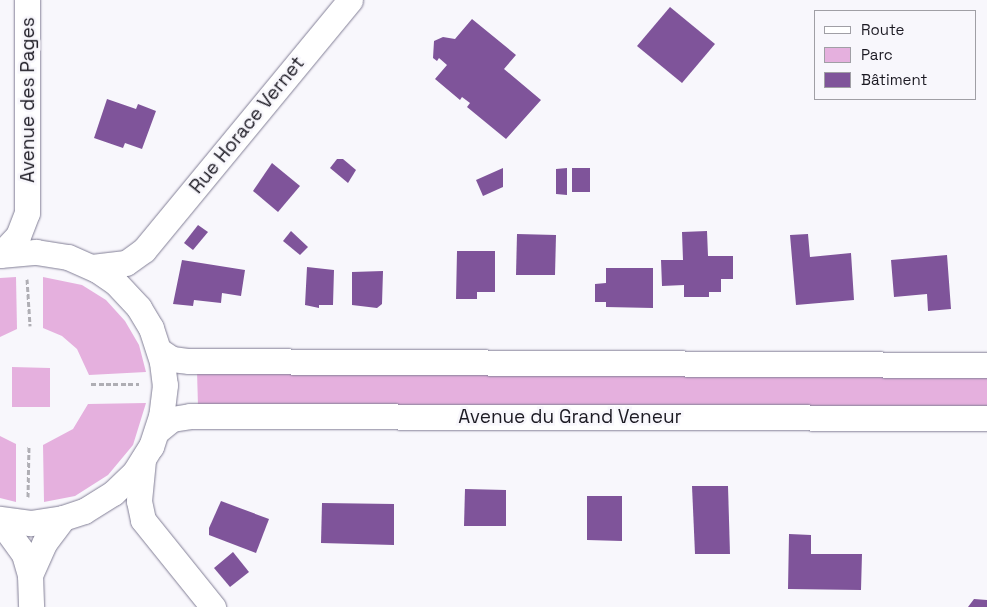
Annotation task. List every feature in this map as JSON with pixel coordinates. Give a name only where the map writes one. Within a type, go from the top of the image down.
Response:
[{"type":"street","name":"Avenue des Pages","points":[[27,0],[28,201]]},
{"type":"street","name":"Rue Horace Vernet","points":[[144,250],[350,0]]},
{"type":"street","points":[[0,255],[18,236],[28,201]]},
{"type":"street","points":[[28,201],[33,225],[57,255]]},
{"type":"street","points":[[92,267],[126,263],[144,250]]},
{"type":"street","points":[[139,308],[136,283],[144,250]]},
{"type":"street","points":[[0,255],[26,252],[57,255],[92,267],[115,282],[139,308],[160,350],[164,396],[157,431],[144,459],[139,487],[143,520],[213,607]]},
{"type":"street","points":[[160,350],[172,359],[189,361],[987,365]]},
{"type":"street","name":"Avenue du Grand Veneur","points":[[157,431],[172,419],[190,416],[987,418]]},
{"type":"street","points":[[30,575],[45,542],[74,515],[113,493],[144,459]]},
{"type":"street","points":[[2,520],[30,523],[74,515],[119,512],[143,520]]},
{"type":"street","points":[[2,520],[24,554],[30,575],[30,607]]},
{"type":"path","points":[[26,252],[30,326]]},
{"type":"path","points":[[90,384],[146,384]]},
{"type":"path","points":[[2,520],[16,502],[27,502],[29,446]]},
{"type":"green space","points":[[16,277],[17,329],[0,337],[0,278]]},
{"type":"green space","points":[[43,277],[82,285],[106,300],[125,321],[139,345],[146,372],[89,375],[77,349],[62,336],[43,328]]},
{"type":"green space","points":[[12,367],[50,368],[50,407],[12,407]]},
{"type":"green space","points":[[197,371],[987,373],[987,408],[198,406]]},
{"type":"green space","points":[[146,403],[133,445],[108,475],[75,496],[44,502],[43,445],[73,429],[88,404]]},
{"type":"green space","points":[[0,436],[16,444],[16,502],[0,498]]},
{"type":"building","points":[[670,7],[715,44],[682,83],[637,46]]},
{"type":"building","points":[[472,19],[516,55],[504,69],[541,100],[506,139],[467,107],[470,103],[462,97],[460,100],[435,79],[447,65],[439,58],[437,61],[433,58],[434,41],[443,37],[455,39]]},
{"type":"building","points":[[107,99],[136,109],[138,104],[156,111],[142,149],[125,143],[123,148],[94,138]]},
{"type":"building","points":[[337,159],[343,159],[356,170],[348,183],[330,168]]},
{"type":"building","points":[[272,163],[300,186],[278,212],[253,191]]},
{"type":"building","points":[[503,168],[503,187],[483,196],[476,180]]},
{"type":"building","points":[[567,168],[567,195],[556,194],[556,169]]},
{"type":"building","points":[[572,168],[590,168],[590,192],[572,192]]},
{"type":"building","points":[[198,225],[208,232],[193,250],[184,243]]},
{"type":"building","points":[[291,231],[308,247],[300,255],[283,241]]},
{"type":"building","points":[[707,231],[708,256],[733,256],[733,279],[721,279],[721,292],[709,292],[709,297],[684,297],[684,285],[662,286],[661,260],[683,260],[682,232]]},
{"type":"building","points":[[517,234],[556,235],[555,275],[516,275]]},
{"type":"building","points":[[808,234],[810,257],[851,253],[854,300],[796,305],[790,235]]},
{"type":"building","points":[[457,251],[495,251],[495,292],[477,292],[477,299],[456,299]]},
{"type":"building","points":[[947,255],[951,309],[928,311],[927,294],[894,297],[891,260]]},
{"type":"building","points":[[182,260],[245,270],[241,296],[222,293],[221,303],[194,300],[193,306],[173,304]]},
{"type":"building","points":[[307,267],[334,270],[333,305],[319,305],[319,308],[305,305]]},
{"type":"building","points":[[606,268],[653,268],[653,308],[606,307],[606,302],[595,302],[595,284],[606,283]]},
{"type":"building","points":[[383,271],[382,304],[377,308],[352,305],[352,272]]},
{"type":"building","points":[[692,486],[728,486],[730,554],[695,554]]},
{"type":"building","points":[[465,489],[506,490],[506,526],[464,526]]},
{"type":"building","points":[[587,496],[622,496],[622,541],[587,540]]},
{"type":"building","points":[[221,501],[269,519],[256,553],[209,535],[209,528]]},
{"type":"building","points":[[322,503],[394,504],[394,545],[321,543]]},
{"type":"building","points":[[789,534],[811,535],[811,554],[862,554],[861,590],[788,589]]},
{"type":"building","points":[[233,552],[249,572],[230,587],[214,568]]},
{"type":"building","points":[[974,599],[987,600],[987,607],[968,607]]}]
